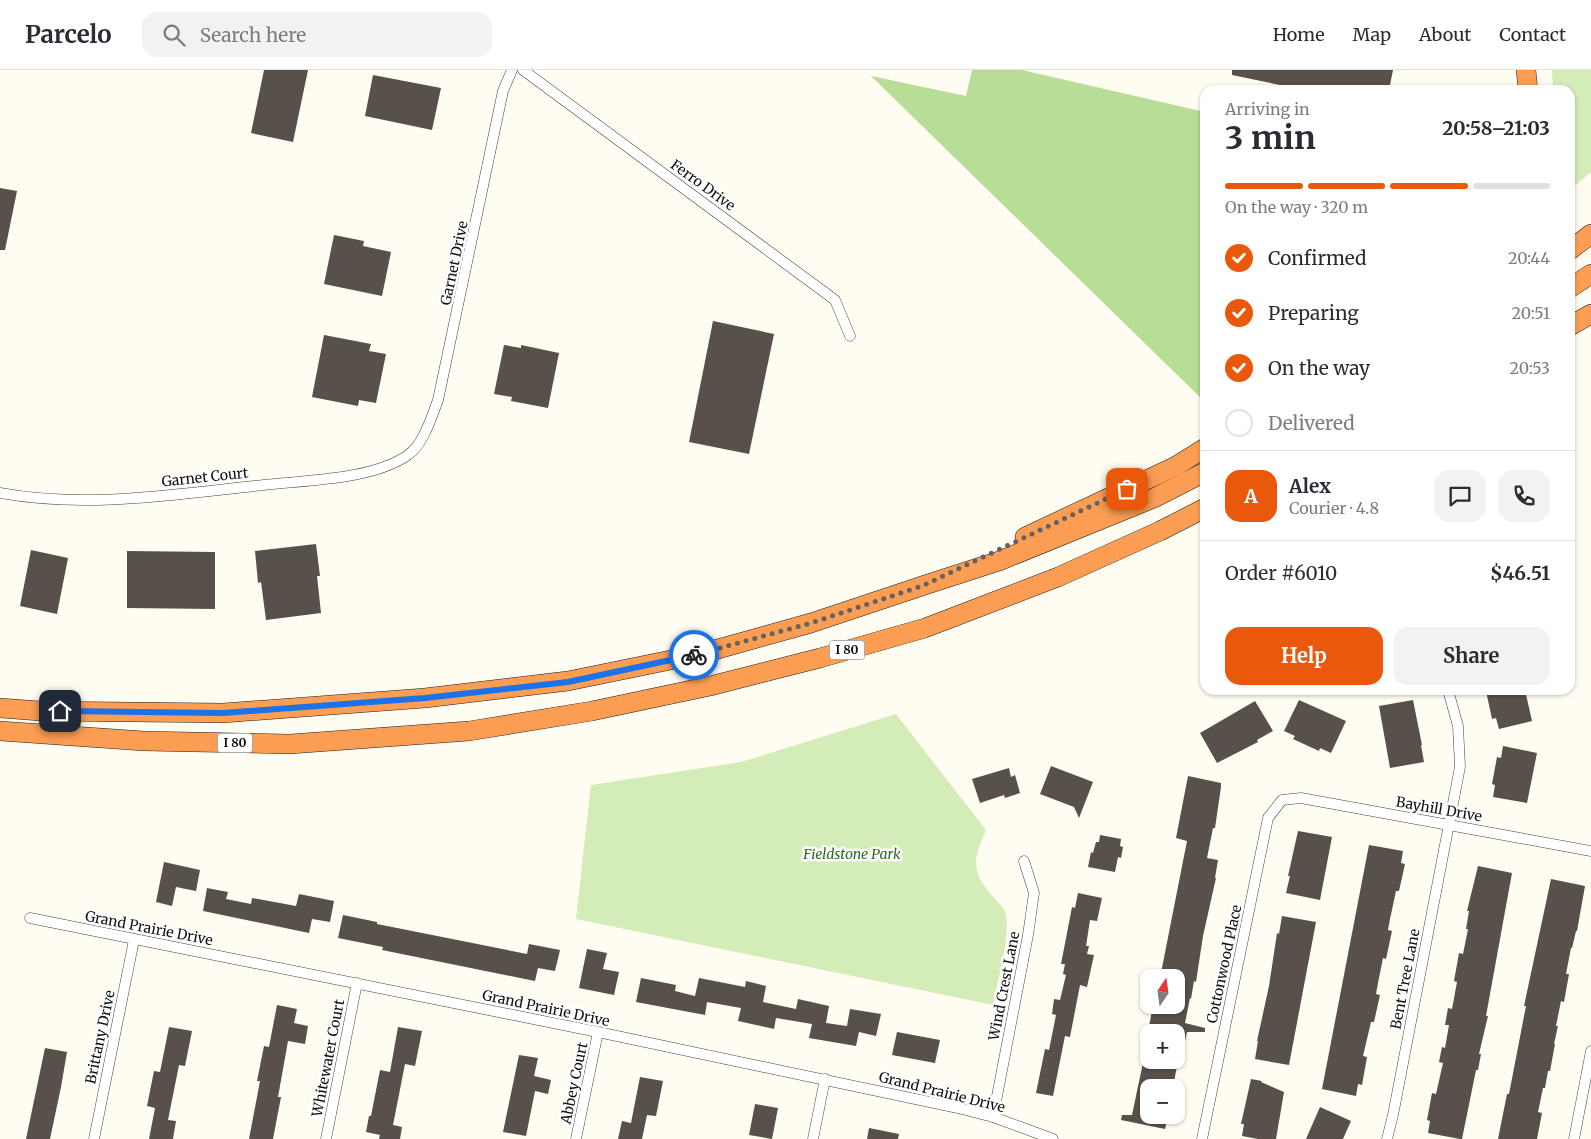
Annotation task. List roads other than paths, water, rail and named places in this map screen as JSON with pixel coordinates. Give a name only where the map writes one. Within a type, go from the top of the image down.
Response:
[{"type":"highway","points":[[1526,70],[1528,85]]},
{"type":"highway","points":[[1575,246],[1591,234]]},
{"type":"highway","points":[[1575,285],[1591,274]]},
{"type":"highway","points":[[1575,323],[1591,314]]},
{"type":"highway","points":[[922,586],[1176,466],[1200,451]]},
{"type":"highway","points":[[0,708],[40,711],[223,713],[425,698],[568,682],[700,654],[811,623],[999,561],[1154,498],[1200,475]]},
{"type":"highway","name":"I 80","points":[[0,731],[144,741],[290,744],[469,731],[592,711],[710,686],[820,658],[925,628],[1058,577],[1160,532],[1200,511]]},
{"type":"street","name":"Garnet Drive","points":[[409,455],[428,430],[438,400],[503,92],[512,70]]},
{"type":"street","name":"Ferro Drive","points":[[523,70],[835,300],[850,336]]},
{"type":"street","name":"Garnet Court","points":[[0,493],[40,499],[112,500],[304,481],[371,472],[409,455]]},
{"type":"street","name":"Bent Tree Lane","points":[[1387,1139],[1460,767],[1458,726],[1449,695]]},
{"type":"street","name":"Bayhill Drive","points":[[1282,800],[1301,798],[1591,851]]},
{"type":"street","name":"Cottonwood Place","points":[[1202,1139],[1268,818],[1282,800]]},
{"type":"street","name":"Wind Crest Lane","points":[[993,1117],[1028,935],[1034,892],[1024,861]]},
{"type":"street","name":"Grand Prairie Drive","points":[[30,918],[826,1079],[993,1117],[1053,1139]]},
{"type":"street","name":"Brittany Drive","points":[[94,1139],[134,940]]},
{"type":"street","name":"Whitewater Court","points":[[326,1139],[357,983]]},
{"type":"street","name":"Abbey Court","points":[[576,1139],[598,1032]]},
{"type":"street","points":[[1574,1139],[1591,1051]]},
{"type":"street","points":[[813,1139],[826,1079]]},
{"type":"park label","name":"Fieldstone Park","points":[[852,854]]}]
